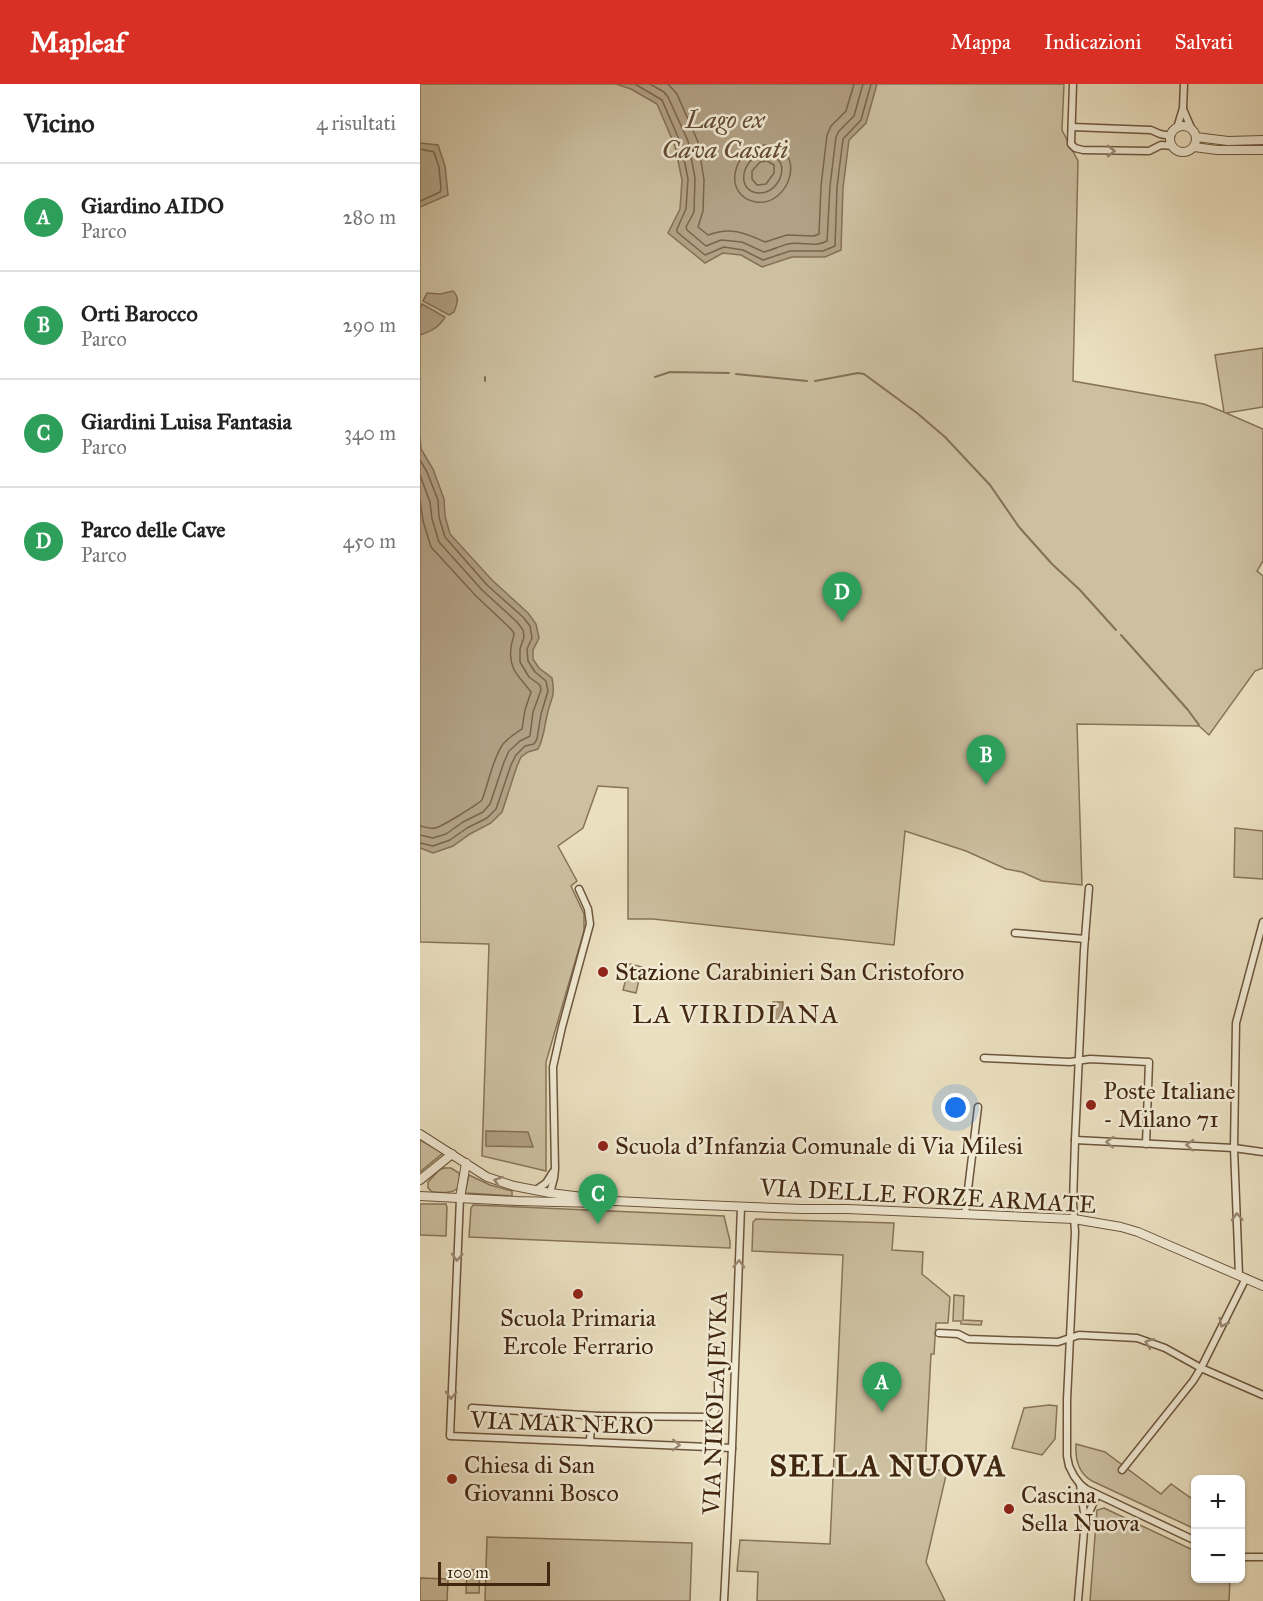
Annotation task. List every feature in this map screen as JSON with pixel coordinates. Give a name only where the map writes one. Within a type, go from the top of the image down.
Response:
[{"type":"street","points":[[1073,84],[1071,144],[1080,150],[1150,151],[1161,146],[1172,146]]},
{"type":"street","points":[[1183,108],[1196,143],[1189,151],[1183,153],[1176,151],[1170,141],[1183,108],[1184,84]]},
{"type":"street","points":[[1177,128],[1186,127],[1194,133],[1228,141],[1263,140]]},
{"type":"street","points":[[1072,128],[1151,130],[1171,136]]},
{"type":"street","points":[[1194,147],[1217,150],[1263,150]]},
{"type":"street","points":[[1078,1601],[1085,1520],[1080,1484],[1069,1466],[1067,1456],[1075,1140],[1089,888]]},
{"type":"street","points":[[517,1202],[523,1198],[542,1197],[550,1193],[555,1178],[554,1068],[590,924],[588,909],[579,889]]},
{"type":"street","points":[[1122,1470],[1193,1381],[1242,1277],[1234,1148],[1236,1023],[1263,922]]},
{"type":"street","points":[[1015,933],[1085,939]]},
{"type":"street","points":[[984,1058],[1070,1062],[1080,1060],[1149,1062],[1146,1143]]},
{"type":"street","points":[[965,1214],[978,1107]]},
{"type":"street","name":"VIA DELLE FORZE ARMATE","points":[[420,1134],[487,1177],[550,1193],[615,1201],[1074,1219],[1129,1229],[1261,1283]]},
{"type":"street","points":[[1075,1140],[1234,1148],[1263,1152]]},
{"type":"street","points":[[420,1180],[452,1154]]},
{"type":"street","points":[[460,1198],[466,1163]]},
{"type":"street","points":[[534,1190],[546,1183],[555,1169]]},
{"type":"street","name":"VIA DELLE FORZE ARMATE","points":[[421,1195],[517,1202],[601,1203],[615,1201]]},
{"type":"street","name":"VIA MAR NERO","points":[[460,1198],[450,1436],[732,1448]]},
{"type":"street","name":"VIA NIKOLAJEVKA","points":[[724,1601],[741,1206]]},
{"type":"street","points":[[939,1334],[958,1334],[967,1339],[1058,1342],[1079,1335],[1137,1338],[1165,1348],[1201,1368],[1263,1395]]},
{"type":"street","points":[[472,1408],[599,1416],[707,1418],[717,1408],[718,1383]]},
{"type":"street","points":[[590,1442],[590,1431],[599,1416]]},
{"type":"street","points":[[1080,1484],[1097,1495],[1191,1539]]},
{"type":"street","points":[[1085,1520],[1097,1495]]},
{"type":"street","points":[[1245,1557],[1263,1557]]},
{"type":"shaded area","points":[[420,84],[1064,84],[1062,130],[1078,161],[1073,381],[1204,404],[1224,412],[1215,355],[1263,348],[1263,407],[1226,413],[1263,429],[1263,561],[1257,571],[1263,576],[1263,668],[1255,671],[1209,735],[1199,726],[1077,724],[1082,885],[1042,881],[1022,872],[1006,869],[966,851],[905,831],[894,945],[653,919],[628,919],[628,788],[598,786],[583,828],[558,846],[577,881],[571,886],[584,914],[584,931],[546,1062],[546,1171],[482,1156],[489,944],[420,942]]},
{"type":"shaded area","points":[[1235,828],[1263,831],[1263,879],[1234,877]]},
{"type":"shaded area","points":[[630,964],[642,967],[636,993],[623,990]]},
{"type":"shaded area","points":[[420,1140],[443,1153],[420,1172]]},
{"type":"shaded area","points":[[444,1168],[451,1168],[459,1173],[460,1180],[457,1189],[443,1193],[432,1192],[428,1188],[428,1182]]},
{"type":"shaded area","points":[[469,1175],[490,1185],[512,1191],[512,1196],[465,1193]]},
{"type":"shaded area","points":[[420,1204],[446,1204],[446,1236],[420,1235]]},
{"type":"shaded area","points":[[473,1205],[724,1216],[730,1248],[469,1237]]},
{"type":"shaded area","points":[[756,1219],[894,1223],[892,1250],[923,1252],[922,1274],[950,1297],[948,1323],[936,1323],[934,1354],[931,1354],[925,1469],[947,1471],[926,1562],[945,1601],[757,1601],[758,1572],[737,1571],[740,1540],[830,1544],[843,1255],[752,1251],[753,1222]]},
{"type":"shaded area","points":[[954,1295],[964,1296],[963,1320],[982,1321],[981,1325],[961,1324],[961,1321],[953,1321]]},
{"type":"shaded area","points":[[1057,1406],[1055,1439],[1042,1455],[1012,1448],[1024,1408]]},
{"type":"shaded area","points":[[1076,1444],[1105,1452],[1161,1494],[1171,1484],[1191,1498],[1191,1527],[1087,1478],[1078,1465]]},
{"type":"shaded area","points":[[1104,1508],[1191,1549],[1191,1583],[1230,1583],[1229,1601],[1090,1601],[1097,1510]]},
{"type":"shaded area","points":[[487,1537],[692,1543],[690,1601],[485,1601]]},
{"type":"shaded area","points":[[467,1570],[480,1570],[479,1593],[466,1593]]},
{"type":"shaded area","points":[[420,1578],[448,1579],[447,1601],[420,1601]]},
{"type":"water","name":"Lago ex Cava Casati","points":[[616,84],[877,84],[866,123],[849,140],[843,188],[841,250],[825,257],[792,257],[762,267],[741,255],[723,253],[705,263],[668,233],[680,209],[682,180],[675,146],[657,104],[631,89]]},
{"type":"water","points":[[420,143],[438,145],[445,166],[448,195],[420,207]]},
{"type":"water","points":[[453,291],[457,296],[457,304],[454,312],[449,315],[423,301],[427,293],[440,294]]},
{"type":"water","points":[[422,304],[445,317],[434,329],[420,335],[420,309]]},
{"type":"water","points":[[420,436],[421,449],[433,469],[444,499],[445,516],[450,534],[492,580],[528,613],[536,624],[539,638],[533,650],[533,659],[539,668],[552,678],[553,690],[540,745],[538,749],[521,757],[502,812],[491,823],[453,846],[433,853],[420,848]]},
{"type":"water","points":[[773,1002],[783,1002],[782,1024],[772,1023]]},
{"type":"water","points":[[486,1131],[528,1132],[533,1147],[486,1146]]},
{"type":"waterway","points":[[655,377],[670,372],[729,373]]},
{"type":"waterway","points":[[815,381],[858,373],[864,374],[917,413],[945,437],[990,485],[1019,527],[1116,630]]},
{"type":"waterway","points":[[736,374],[807,381]]},
{"type":"waterway","points":[[1121,635],[1199,725]]},
{"type":"place","name":"Parco delle Cave","points":[[842,622]]},
{"type":"place","name":"Orti Barocco","points":[[986,785]]},
{"type":"place","name":"Stazione Carabinieri San Cristoforo","points":[[603,972]]},
{"type":"place","name":"Poste Italiane - Milano 71","points":[[1091,1105]]},
{"type":"place","name":"Scuola d'Infanzia Comunale di Via Milesi","points":[[603,1146]]},
{"type":"place","name":"Giardini Luisa Fantasia","points":[[598,1224]]},
{"type":"place","name":"Scuola Primaria Ercole Ferrario","points":[[578,1294]]},
{"type":"place","name":"Giardino AIDO","points":[[882,1412]]},
{"type":"place","name":"Chiesa di San Giovanni Bosco","points":[[452,1479]]},
{"type":"place","name":"Cascina Sella Nuova","points":[[1009,1509]]},
{"type":"district","name":"LA VIRIDIANA","points":[[736,1014]]},
{"type":"district","name":"SELLA NUOVA","points":[[888,1466]]}]
